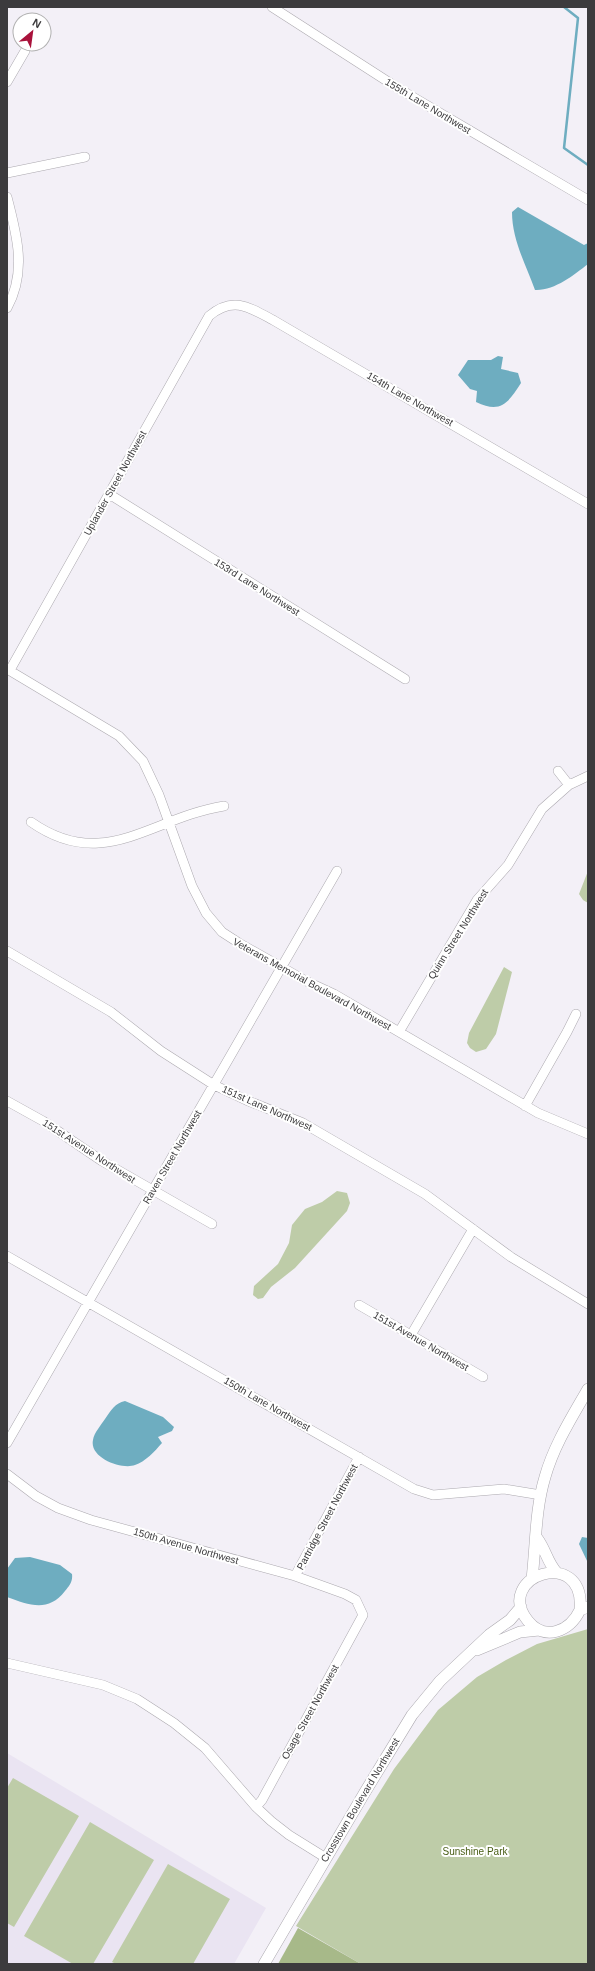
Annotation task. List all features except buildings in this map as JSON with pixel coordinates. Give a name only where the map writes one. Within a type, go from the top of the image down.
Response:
[{"type":"street","name":"155th Lane Northwest","points":[[272,7],[402,90],[588,200]]},
{"type":"street","points":[[7,82],[24,52]]},
{"type":"street","points":[[7,173],[85,157]]},
{"type":"street","points":[[7,197],[18,242],[20,260],[14,297],[7,308]]},
{"type":"street","name":"154th Lane Northwest","points":[[228,305],[236,304],[248,307],[273,320],[588,504]]},
{"type":"street","name":"Uplander Street Northwest","points":[[8,670],[209,316],[217,309],[228,305]]},
{"type":"street","name":"153rd Lane Northwest","points":[[109,494],[405,679]]},
{"type":"street","name":"Veterans Memorial Boulevard Northwest","points":[[8,670],[119,736],[143,762],[151,776],[192,886],[206,913],[222,932],[282,967],[334,994],[525,1106],[588,1134]]},
{"type":"street","points":[[558,771],[569,785],[588,776]]},
{"type":"street","name":"Quinn Street Northwest","points":[[399,1032],[477,900],[508,865],[542,809],[569,785]]},
{"type":"street","points":[[31,822],[47,833],[61,839],[92,844],[108,844],[124,840],[195,812],[224,806]]},
{"type":"street","name":"Raven Street Northwest","points":[[7,1443],[153,1192],[336,871]]},
{"type":"street","name":"151st Lane Northwest","points":[[7,952],[111,1012],[161,1051],[214,1085],[246,1100],[303,1123],[425,1194],[511,1257],[588,1304]]},
{"type":"street","points":[[525,1106],[576,1014]]},
{"type":"street","name":"151st Avenue Northwest","points":[[7,1101],[43,1121],[102,1161],[153,1192],[212,1224]]},
{"type":"street","points":[[412,1335],[473,1229]]},
{"type":"street","name":"150th Lane Northwest","points":[[7,1256],[414,1488],[433,1495],[504,1489],[541,1495]]},
{"type":"street","name":"151st Avenue Northwest","points":[[359,1305],[483,1377]]},
{"type":"street","points":[[532,1579],[534,1548],[537,1538],[541,1495],[545,1476],[557,1445],[588,1389]]},
{"type":"street","name":"Partridge Street Northwest","points":[[295,1576],[359,1457]]},
{"type":"street","name":"150th Avenue Northwest","points":[[7,1474],[36,1496],[52,1505],[91,1520],[295,1576],[345,1594],[356,1600],[363,1615]]},
{"type":"street","points":[[537,1538],[546,1550],[550,1565],[557,1573]]},
{"type":"street","points":[[539,1630],[530,1624],[524,1616],[521,1607],[521,1597],[524,1588],[532,1579],[547,1572],[557,1573],[566,1576],[577,1588],[588,1591]]},
{"type":"street","name":"Crosstown Boulevard Northwest","points":[[474,1651],[520,1632],[539,1630],[549,1632],[559,1631],[568,1627],[584,1609],[577,1588]]},
{"type":"street","name":"Crosstown Boulevard Northwest","points":[[264,1964],[412,1715],[440,1681],[490,1635],[510,1620],[521,1607]]},
{"type":"street","name":"Osage Street Northwest","points":[[256,1807],[262,1800],[363,1615]]},
{"type":"street","points":[[7,1663],[103,1685],[137,1699],[174,1723],[205,1748],[256,1807],[289,1835],[326,1858]]},
{"type":"shaded area","points":[[7,1753],[266,1908],[234,1964],[7,1964]]},
{"type":"green space","points":[[588,871],[588,903],[583,900],[579,894]]},
{"type":"green space","points":[[504,967],[512,972],[496,1034],[486,1049],[476,1052],[470,1048],[467,1043],[469,1033]]},
{"type":"green space","points":[[337,1191],[347,1193],[350,1203],[347,1211],[295,1268],[271,1287],[263,1298],[258,1299],[253,1295],[254,1286],[278,1264],[289,1243],[292,1225],[305,1209],[322,1202]]},
{"type":"green space","name":"Sunshine Park","points":[[588,1629],[588,1964],[361,1964],[296,1926],[394,1769],[438,1710],[477,1677],[506,1660],[537,1644]]},
{"type":"green space","points":[[13,1778],[79,1816],[14,1927],[7,1923],[7,1788]]},
{"type":"green space","points":[[90,1822],[154,1860],[93,1964],[73,1964],[24,1936]]},
{"type":"green space","points":[[168,1864],[230,1899],[193,1964],[116,1964],[112,1962]]},
{"type":"green space","points":[[298,1928],[361,1964],[278,1964]]},
{"type":"water","points":[[518,207],[584,245],[588,243],[588,264],[563,282],[542,290],[535,290],[514,232],[512,212]]},
{"type":"water","points":[[498,356],[503,357],[501,369],[518,373],[521,383],[508,401],[498,407],[492,407],[476,402],[477,391],[470,389],[458,375],[468,360],[491,360]]},
{"type":"water","points":[[125,1401],[163,1417],[174,1427],[172,1431],[158,1437],[162,1443],[150,1456],[139,1464],[129,1466],[122,1466],[108,1461],[96,1452],[93,1446],[95,1435],[109,1413],[116,1405]]},
{"type":"water","points":[[582,1537],[588,1538],[588,1563],[579,1544]]},
{"type":"water","points":[[30,1557],[60,1565],[72,1574],[72,1579],[69,1586],[59,1598],[45,1605],[23,1603],[7,1597],[7,1569],[15,1558]]},
{"type":"waterway","points":[[564,7],[578,18],[564,148],[588,165]]}]
